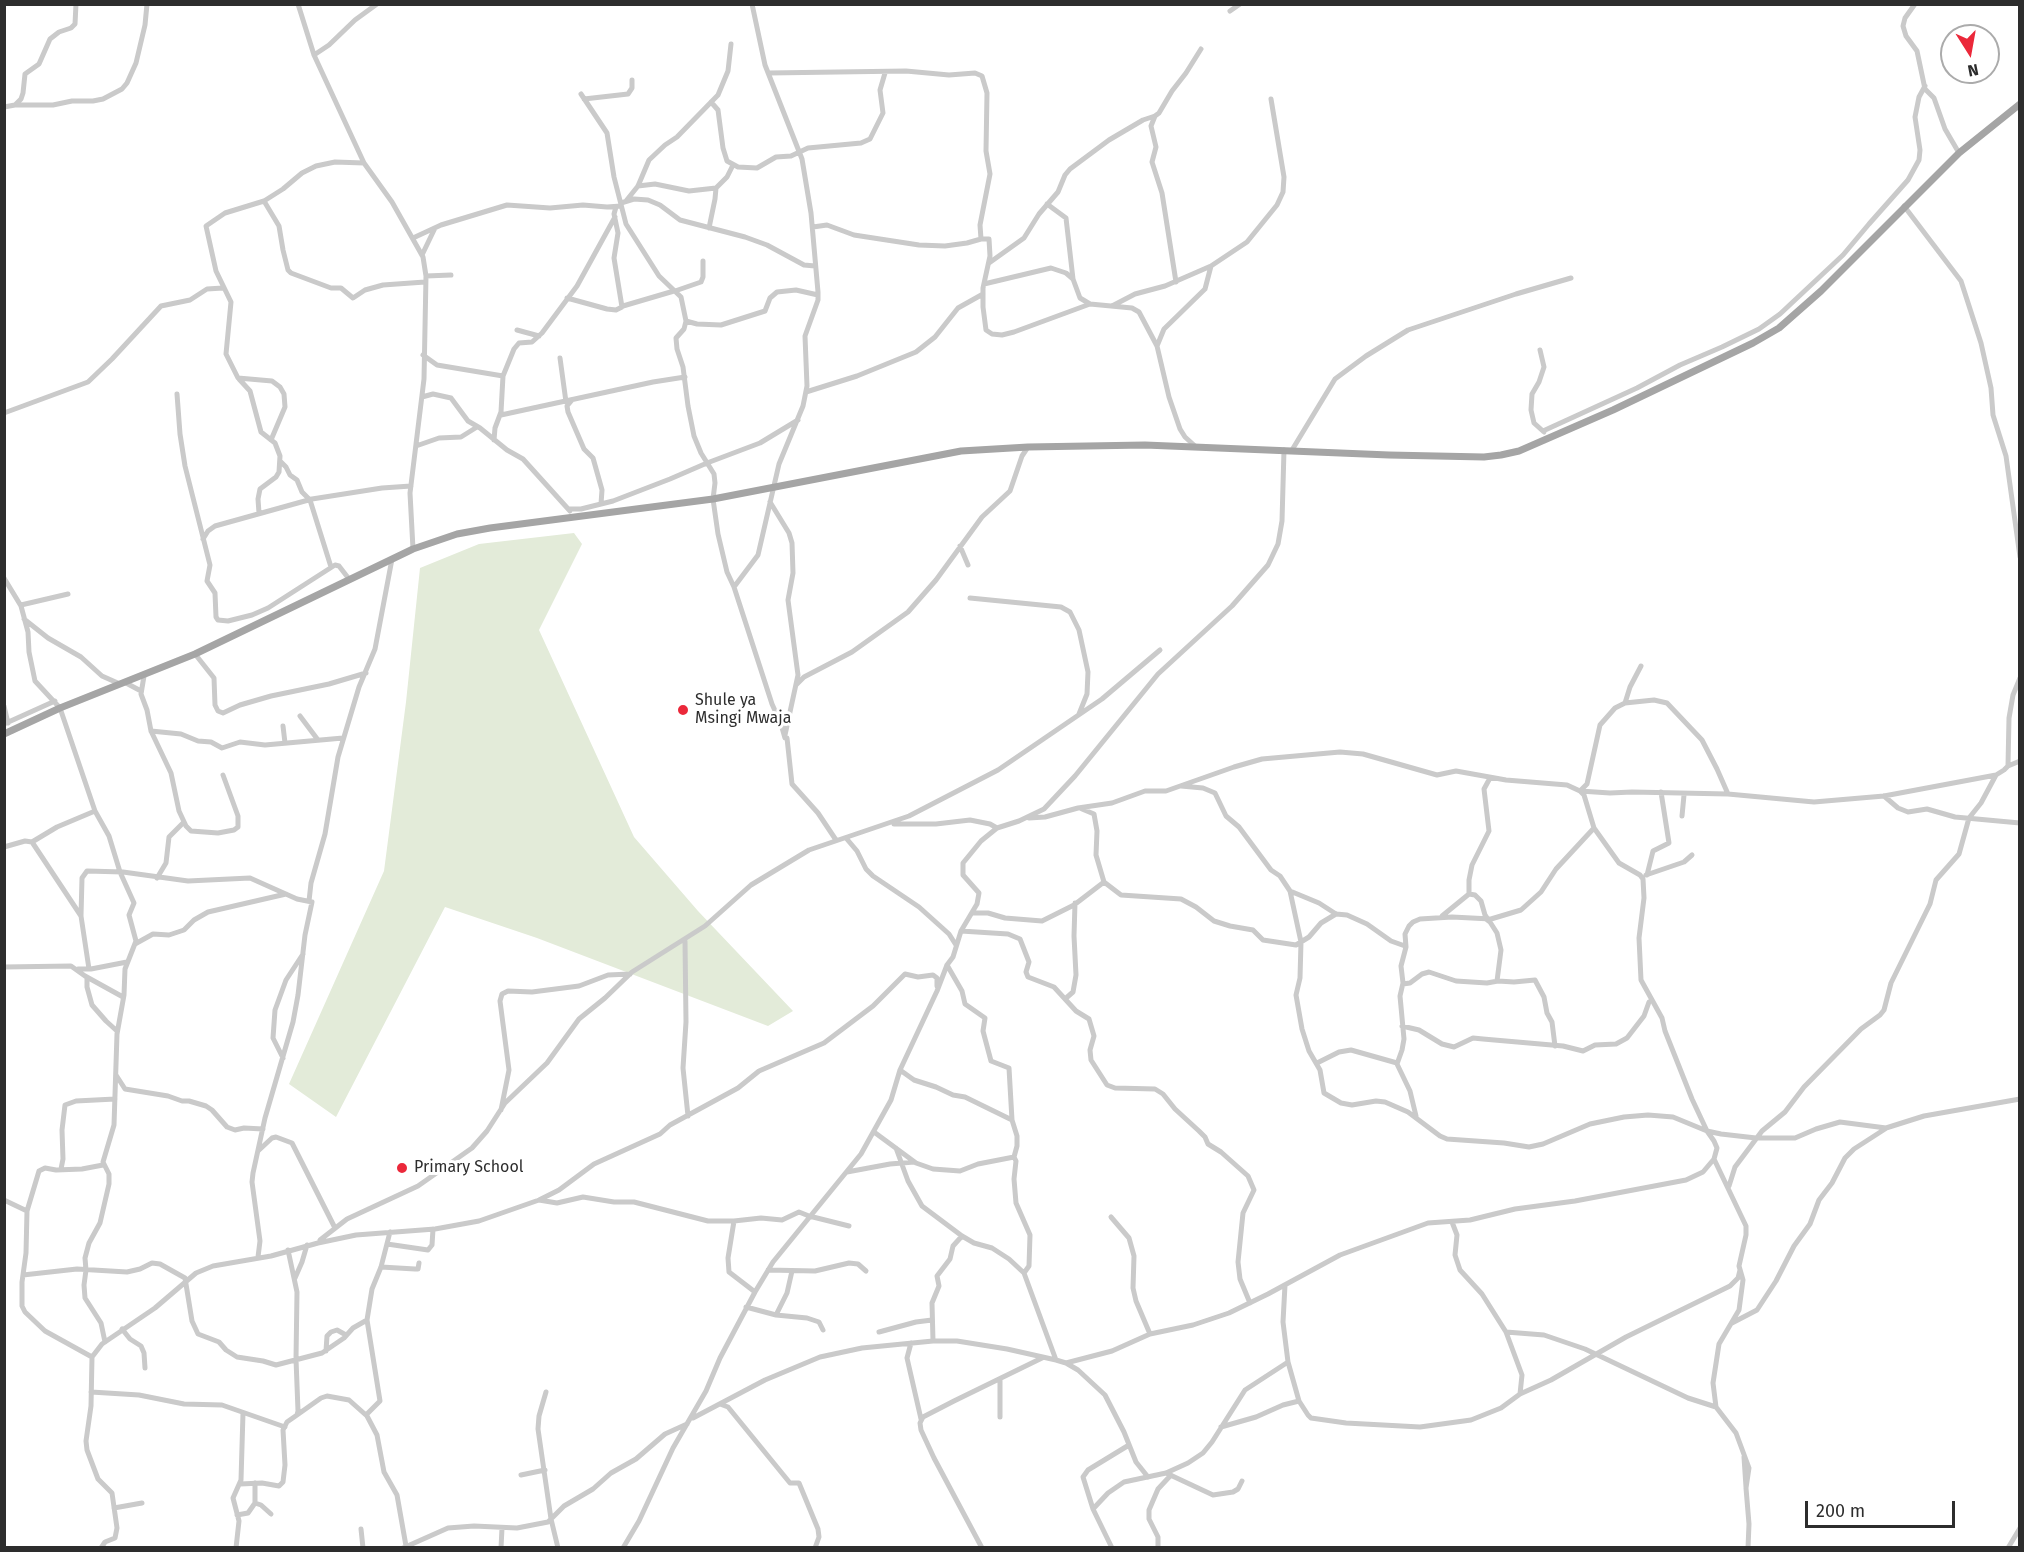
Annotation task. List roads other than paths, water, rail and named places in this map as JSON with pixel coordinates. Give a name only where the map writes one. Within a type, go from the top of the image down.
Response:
[{"type":"main road","points":[[4,734],[60,708],[195,654],[413,549],[457,534],[574,516],[713,500],[961,451],[1145,445],[1389,455],[1484,457],[1510,453],[1552,438],[1740,350],[1771,333],[1821,291],[1959,153],[2019,104]]},
{"type":"street","points":[[15,105],[23,93],[25,73],[39,63],[50,39],[75,24],[76,4]]},
{"type":"street","points":[[4,107],[93,101],[103,99],[122,89],[136,63],[145,25],[147,4]]},
{"type":"street","points":[[298,4],[314,55],[364,163],[392,202],[422,255],[425,279],[422,397],[411,486],[410,514],[413,549]]},
{"type":"street","points":[[314,55],[377,4]]},
{"type":"street","points":[[734,587],[758,555],[781,457],[800,419],[806,392],[805,336],[818,295],[807,182],[799,152],[763,54],[752,4]]},
{"type":"street","points":[[1230,11],[1240,4]]},
{"type":"street","points":[[1915,4],[1905,18],[1903,26],[1906,36],[1917,51],[1924,86],[1934,98],[1945,129],[1959,153]]},
{"type":"street","points":[[494,440],[495,428],[501,415],[503,376],[516,345],[532,342],[539,336],[577,286],[621,204],[638,186],[649,160],[665,144],[677,137],[718,95],[728,70],[731,44]]},
{"type":"street","points":[[1176,282],[1162,193],[1152,162],[1156,147],[1151,126],[1155,116],[1201,49]]},
{"type":"street","points":[[769,73],[906,71],[954,75],[972,73],[984,78],[988,101],[986,151],[990,174],[981,225],[981,238]]},
{"type":"street","points":[[711,102],[718,108],[720,115],[725,158],[733,165],[745,169],[757,168],[776,157],[791,156],[817,147],[861,143],[870,139],[883,113],[880,90],[885,73]]},
{"type":"street","points":[[632,80],[632,88],[628,94],[582,97],[607,133],[611,165],[630,231],[659,276],[681,297],[686,321],[684,329],[676,340],[685,377],[688,411],[694,436],[714,477],[713,500],[726,567],[772,704],[782,724],[784,738],[787,738],[792,784],[818,813],[837,840]]},
{"type":"street","points":[[1543,431],[1738,339],[1780,314],[1844,255],[1908,180],[1919,160],[1920,150],[1915,117],[1924,86]]},
{"type":"street","points":[[1112,306],[1135,294],[1160,288],[1211,266],[1247,242],[1276,206],[1284,192],[1284,177],[1271,99]]},
{"type":"street","points":[[989,263],[1024,238],[1058,192],[1067,173],[1073,167],[1109,140],[1143,120],[1155,116]]},
{"type":"street","points":[[259,513],[260,489],[276,477],[280,460],[278,446],[259,429],[249,391],[238,378],[225,353],[231,306],[216,271],[206,224],[225,213],[264,201],[302,173],[316,166],[335,162],[364,163]]},
{"type":"street","points":[[638,186],[655,184],[687,190],[716,188],[727,177],[733,165]]},
{"type":"street","points":[[709,228],[716,199],[716,188]]},
{"type":"street","points":[[413,238],[436,227],[507,205],[550,207],[621,204],[642,198],[660,205],[680,220],[745,237],[767,245],[804,265],[816,266]]},
{"type":"street","points":[[264,201],[279,226],[290,273],[332,288],[341,288],[353,298],[365,290],[382,285],[451,275]]},
{"type":"street","points":[[1047,204],[1066,218],[1072,279],[1080,298],[1090,304],[1138,310],[1157,346],[1178,424],[1185,437],[1195,447]]},
{"type":"street","points":[[1904,206],[1962,281],[1981,343],[1991,388],[1993,415],[2006,456],[2019,557]]},
{"type":"street","points":[[615,217],[618,233],[615,262],[623,306]]},
{"type":"street","points":[[813,227],[830,226],[855,235],[919,245],[945,246],[967,243],[981,238],[990,240],[982,307],[987,331],[1002,335],[1055,319],[1090,304]]},
{"type":"street","points":[[422,255],[436,227]]},
{"type":"street","points":[[567,298],[616,310],[701,282],[703,261]]},
{"type":"street","points":[[1157,346],[1164,329],[1205,289],[1211,266]]},
{"type":"street","points":[[984,284],[1051,268],[1066,273],[1072,279]]},
{"type":"street","points":[[1292,450],[1335,379],[1366,356],[1408,330],[1571,278]]},
{"type":"street","points":[[4,413],[88,382],[160,306],[190,300],[207,289],[223,288]]},
{"type":"street","points":[[686,321],[723,325],[765,311],[770,298],[777,292],[796,290],[818,295]]},
{"type":"street","points":[[806,392],[857,376],[916,352],[935,337],[960,306],[983,294]]},
{"type":"street","points":[[518,330],[539,336]]},
{"type":"street","points":[[1540,350],[1544,367],[1532,394],[1531,405],[1534,423],[1552,438]]},
{"type":"street","points":[[423,355],[437,365],[503,376]]},
{"type":"street","points":[[560,358],[569,401],[568,412],[584,449],[593,458],[602,490],[601,504]]},
{"type":"street","points":[[501,415],[685,377]]},
{"type":"street","points":[[238,378],[270,380],[280,387],[285,399],[285,407],[271,440]]},
{"type":"street","points":[[177,394],[183,455],[210,566],[207,581],[215,593],[216,617],[221,621],[252,615],[268,608],[331,567],[339,566],[348,579]]},
{"type":"street","points":[[422,397],[433,394],[451,398],[464,417],[526,462],[574,516]]},
{"type":"street","points":[[569,509],[581,509],[601,504],[670,479],[760,443],[800,419]]},
{"type":"street","points":[[416,446],[440,438],[461,437],[477,427]]},
{"type":"street","points":[[796,685],[804,677],[850,653],[900,619],[936,580],[982,517],[1011,490],[1022,456],[1029,447]]},
{"type":"street","points":[[623,1548],[639,1521],[673,1448],[690,1421],[746,1307],[768,1270],[861,1154],[891,1100],[900,1070],[947,965],[953,957],[961,931],[973,913],[979,893],[963,875],[963,863],[981,841],[997,828],[1041,812],[1158,674],[1232,606],[1268,565],[1278,544],[1282,521],[1284,450]]},
{"type":"street","points":[[280,460],[310,500],[331,567]]},
{"type":"street","points":[[202,539],[215,526],[310,500],[382,488],[411,486]]},
{"type":"street","points":[[770,502],[791,541],[793,573],[788,600],[797,661],[796,685],[784,738]]},
{"type":"street","points":[[960,546],[968,565]]},
{"type":"street","points":[[309,902],[311,883],[325,834],[338,757],[359,687],[376,643],[392,559]]},
{"type":"street","points":[[4,578],[21,605],[28,632],[34,679],[60,708],[96,811],[113,845],[120,872],[134,898],[134,907],[129,915],[135,933],[135,944],[127,962],[117,1031],[113,1129],[103,1165],[109,1174],[109,1184],[100,1223],[85,1253],[85,1298],[101,1323],[105,1342]]},
{"type":"street","points":[[21,605],[68,594]]},
{"type":"street","points":[[970,598],[1061,608],[1070,612],[1079,630],[1088,672],[1087,694],[1078,715]]},
{"type":"street","points":[[24,618],[53,641],[81,657],[102,676],[141,691]]},
{"type":"street","points":[[318,1243],[347,1219],[418,1186],[472,1148],[506,1103],[547,1063],[574,1024],[630,974],[705,927],[751,885],[802,853],[889,825],[998,770],[1102,699],[1160,650]]},
{"type":"street","points":[[195,654],[214,678],[215,705],[218,711],[223,713],[240,705],[271,696],[329,684],[366,673]]},
{"type":"street","points":[[1625,703],[1641,666]]},
{"type":"street","points":[[144,675],[141,691],[151,731],[171,773],[178,808],[184,822],[196,833],[218,833],[237,828],[238,816],[223,775]]},
{"type":"street","points":[[2008,766],[2009,718],[2013,695],[2019,682]]},
{"type":"street","points":[[1580,791],[1587,784],[1600,725],[1616,708],[1625,703],[1654,700],[1667,703],[1702,740],[1728,794]]},
{"type":"street","points":[[4,706],[7,724],[55,701]]},
{"type":"street","points":[[300,716],[318,740]]},
{"type":"street","points":[[283,726],[285,743]]},
{"type":"street","points":[[151,731],[176,732],[222,747],[240,742],[254,745],[343,738]]},
{"type":"street","points":[[1025,818],[1045,817],[1078,808],[1112,803],[1145,791],[1166,791],[1262,759],[1345,752],[1363,754],[1437,775],[1456,771],[1490,778],[1567,784],[1584,795],[1594,828],[1619,863],[1645,876],[1684,862],[1692,855]]},
{"type":"street","points":[[1729,1186],[1735,1167],[1756,1138],[1785,1112],[1804,1087],[1852,1037],[1884,1010],[1891,983],[1930,904],[1936,880],[1961,850],[1969,818],[1981,803],[1996,775],[2019,761]]},
{"type":"street","points":[[1580,791],[1610,794],[1661,792],[1728,794],[1814,802],[1884,796],[1996,775]]},
{"type":"street","points":[[1439,918],[1469,894],[1472,866],[1489,831],[1484,789],[1490,778]]},
{"type":"street","points":[[1181,786],[1203,788],[1215,794],[1226,816],[1239,827],[1270,869],[1280,876],[1290,891],[1301,942],[1300,978],[1296,1000],[1306,1041],[1317,1063],[1322,1077],[1323,1092],[1327,1096],[1346,1105],[1385,1102],[1416,1116],[1430,1129],[1447,1139],[1529,1147],[1543,1144],[1590,1124],[1624,1116],[1673,1117],[1707,1131],[1756,1138],[1795,1138],[1840,1122],[1886,1128]]},
{"type":"street","points":[[1066,1363],[1112,1351],[1150,1334],[1193,1325],[1250,1303],[1329,1260],[1428,1223],[1478,1219],[1515,1209],[1575,1201],[1686,1180],[1703,1172],[1714,1159],[1717,1148],[1707,1131],[1667,1036],[1662,1018],[1641,980],[1639,938],[1645,876],[1653,851],[1669,843],[1661,792]]},
{"type":"street","points":[[1682,816],[1683,794]]},
{"type":"street","points":[[1884,796],[1905,812],[1927,809],[1950,817],[2019,823]]},
{"type":"street","points":[[1078,808],[1094,814],[1097,831],[1096,855],[1104,882],[1125,896],[1181,898],[1212,920],[1253,930],[1263,940],[1296,945],[1316,930],[1320,924],[1336,914]]},
{"type":"street","points":[[4,847],[25,841],[32,842],[64,824],[96,811]]},
{"type":"street","points":[[889,825],[936,824],[970,820],[990,824],[997,828]]},
{"type":"street","points":[[157,878],[166,863],[169,837],[184,822]]},
{"type":"street","points":[[1416,1116],[1410,1091],[1397,1063],[1403,1044],[1400,996],[1403,984],[1401,966],[1406,947],[1405,934],[1413,922],[1439,918],[1486,920],[1513,913],[1530,903],[1556,869],[1594,828]]},
{"type":"street","points":[[846,838],[857,851],[868,871],[919,908],[949,934],[956,945]]},
{"type":"street","points":[[32,842],[81,916]]},
{"type":"street","points":[[89,969],[81,916],[84,872],[93,870],[120,872],[188,881],[250,878],[312,902],[298,995],[257,1152],[252,1182],[260,1241],[258,1257]]},
{"type":"street","points":[[973,913],[1042,921],[1075,903],[1104,882]]},
{"type":"street","points":[[1290,891],[1319,903],[1336,914],[1347,915],[1367,924],[1391,941],[1406,947]]},
{"type":"street","points":[[135,944],[153,934],[169,935],[184,930],[199,916],[208,912],[287,894]]},
{"type":"street","points":[[1469,894],[1475,895],[1481,901],[1486,920],[1496,929],[1500,945],[1497,981]]},
{"type":"street","points":[[1065,999],[1073,992],[1076,975],[1075,903]]},
{"type":"street","points":[[961,931],[1010,934],[1020,939],[1029,962],[1027,975],[1051,985],[1090,1021],[1094,1036],[1090,1050],[1091,1060],[1107,1085],[1115,1088],[1142,1090],[1154,1088],[1163,1094],[1171,1105],[1205,1137],[1208,1144],[1221,1152],[1252,1182],[1254,1190],[1243,1213],[1238,1252],[1238,1270],[1250,1303]]},
{"type":"street","points":[[685,941],[686,1022],[683,1068],[687,1116]]},
{"type":"street","points":[[283,1059],[273,1038],[273,1019],[286,980],[303,954]]},
{"type":"street","points":[[78,969],[127,962]]},
{"type":"street","points":[[4,967],[69,965],[123,997]]},
{"type":"street","points":[[947,965],[963,991],[965,1004],[986,1019],[983,1031],[991,1061],[1009,1068],[1012,1120],[1017,1136],[1014,1157],[1016,1161],[1014,1179],[1016,1203],[1030,1234],[1029,1266],[1024,1273]]},
{"type":"street","points":[[1403,984],[1410,983],[1429,972],[1454,981],[1487,983],[1532,980],[1538,982],[1552,1022],[1555,1046]]},
{"type":"street","points":[[501,1112],[509,1071],[500,1001],[502,994],[508,990],[532,992],[579,986],[608,975],[630,974]]},
{"type":"street","points":[[103,1545],[117,1534],[112,1493],[98,1479],[87,1450],[92,1392],[92,1357],[98,1347],[155,1308],[186,1280],[204,1269],[272,1256],[307,1245],[356,1235],[433,1229],[479,1221],[540,1200],[559,1190],[594,1164],[660,1134],[670,1125],[738,1088],[762,1069],[825,1043],[873,1006],[905,975],[934,976],[937,978],[937,991]]},
{"type":"street","points":[[87,977],[92,1005],[117,1031]]},
{"type":"street","points":[[1402,1026],[1419,1030],[1442,1044],[1454,1047],[1473,1038],[1583,1051],[1594,1045],[1621,1042],[1632,1033],[1644,1016],[1649,1002]]},
{"type":"street","points":[[1317,1063],[1339,1052],[1351,1050],[1397,1063]]},
{"type":"street","points":[[900,1070],[914,1080],[953,1095],[965,1097],[1012,1120]]},
{"type":"street","points":[[115,1074],[125,1089],[206,1106],[227,1128],[263,1129]]},
{"type":"street","points":[[61,1169],[65,1105],[76,1101],[115,1099]]},
{"type":"street","points":[[1732,1323],[1757,1310],[1776,1281],[1794,1246],[1810,1224],[1820,1200],[1845,1158],[1856,1147],[1886,1128],[1924,1116],[2019,1099]]},
{"type":"street","points":[[874,1132],[916,1162],[933,1169],[960,1171],[978,1164],[1014,1157]]},
{"type":"street","points":[[257,1152],[272,1138],[276,1137],[292,1143],[335,1228]]},
{"type":"street","points":[[896,1148],[900,1163],[922,1206],[962,1236],[1001,1254],[1024,1273],[1056,1360]]},
{"type":"street","points":[[1714,1159],[1729,1186],[1746,1226],[1740,1274],[1734,1283]]},
{"type":"street","points":[[845,1172],[916,1162]]},
{"type":"street","points":[[92,1357],[45,1330],[25,1312],[21,1302],[27,1211],[39,1171],[44,1168],[82,1169],[103,1165]]},
{"type":"street","points":[[540,1200],[557,1203],[583,1197],[604,1201],[634,1202],[700,1219],[734,1221],[761,1218],[782,1220],[799,1212],[849,1226]]},
{"type":"street","points":[[4,1200],[27,1211]]},
{"type":"street","points":[[1111,1217],[1129,1238],[1134,1256],[1133,1288],[1150,1334]]},
{"type":"street","points":[[734,1221],[728,1258],[729,1272],[755,1292]]},
{"type":"street","points":[[1452,1222],[1457,1235],[1455,1255],[1461,1273],[1482,1294],[1506,1332],[1522,1375],[1520,1394]]},
{"type":"street","points":[[387,1244],[428,1250],[432,1245],[433,1229]]},
{"type":"street","points":[[366,1415],[380,1401],[375,1364],[370,1347],[368,1320],[372,1289],[381,1267],[390,1232]]},
{"type":"street","points":[[933,1341],[933,1298],[939,1287],[938,1273],[950,1259],[953,1246],[962,1236]]},
{"type":"street","points":[[295,1278],[307,1245]]},
{"type":"street","points":[[288,1250],[297,1292],[297,1415]]},
{"type":"street","points":[[23,1275],[86,1270],[132,1271],[150,1263],[157,1263],[183,1275],[186,1280],[192,1321],[198,1334],[219,1342],[232,1354],[241,1358],[263,1360],[278,1365],[326,1351],[353,1328],[368,1320]]},
{"type":"street","points":[[381,1267],[417,1269],[419,1263]]},
{"type":"street","points":[[768,1270],[815,1270],[844,1263],[858,1264],[866,1270]]},
{"type":"street","points":[[1740,1266],[1743,1280],[1739,1310],[1722,1337],[1716,1358],[1713,1383],[1716,1407],[1736,1432],[1749,1468],[1746,1488],[1748,1548]]},
{"type":"street","points":[[776,1315],[788,1293],[792,1271]]},
{"type":"street","points":[[1285,1285],[1282,1322],[1288,1362],[1304,1411],[1311,1418],[1346,1423],[1420,1427],[1471,1420],[1501,1408],[1520,1394],[1551,1380],[1626,1337],[1743,1280]]},
{"type":"street","points":[[746,1307],[776,1315],[814,1320],[821,1325],[823,1330]]},
{"type":"street","points":[[879,1332],[932,1320]]},
{"type":"street","points":[[122,1329],[130,1339],[141,1346],[145,1368]]},
{"type":"street","points":[[326,1351],[327,1336],[331,1332],[337,1330],[346,1335]]},
{"type":"street","points":[[1506,1332],[1544,1335],[1597,1354],[1688,1398],[1716,1407]]},
{"type":"street","points":[[240,1484],[279,1486],[284,1482],[283,1435],[287,1422],[327,1396],[349,1400],[366,1415],[377,1435],[384,1472],[395,1489],[405,1547],[448,1528],[538,1526],[548,1522],[564,1506],[593,1490],[611,1473],[636,1459],[665,1434],[765,1380],[820,1357],[862,1348],[933,1341],[957,1341],[1007,1349],[1056,1360],[1078,1370],[1105,1395],[1136,1462],[1148,1477]]},
{"type":"street","points":[[911,1343],[907,1358],[921,1419],[920,1426],[928,1447],[982,1548]]},
{"type":"street","points":[[921,1419],[1042,1358]]},
{"type":"street","points":[[1093,1509],[1108,1493],[1124,1482],[1168,1474],[1203,1453],[1248,1387],[1288,1362]]},
{"type":"street","points":[[1000,1380],[1000,1417]]},
{"type":"street","points":[[92,1392],[139,1395],[184,1404],[216,1404],[285,1427]]},
{"type":"street","points":[[546,1392],[538,1429],[551,1519],[558,1548]]},
{"type":"street","points":[[1221,1427],[1299,1401]]},
{"type":"street","points":[[720,1404],[728,1407],[790,1483],[799,1484],[818,1529],[819,1537],[815,1548]]},
{"type":"street","points":[[236,1548],[236,1535],[239,1527],[233,1498],[240,1484],[243,1413]]},
{"type":"street","points":[[1112,1548],[1093,1509],[1083,1482],[1084,1474],[1129,1445]]},
{"type":"street","points":[[521,1475],[545,1470]]},
{"type":"street","points":[[1168,1474],[1213,1495],[1238,1490],[1242,1481]]},
{"type":"street","points":[[1158,1548],[1158,1537],[1150,1523],[1149,1510],[1158,1489],[1168,1474]]},
{"type":"street","points":[[237,1515],[248,1513],[255,1503],[255,1483]]},
{"type":"street","points":[[114,1508],[142,1503]]},
{"type":"street","points":[[255,1503],[271,1514]]},
{"type":"street","points":[[501,1528],[501,1548]]},
{"type":"street","points":[[2008,1548],[2019,1528]]},
{"type":"street","points":[[361,1529],[363,1548]]},
{"type":"street","points":[[103,1545],[113,1548]]},
{"type":"place","name":"Shule ya Msingi Mwaja","points":[[683,710]]},
{"type":"place","name":"Primary School","points":[[402,1168]]}]
